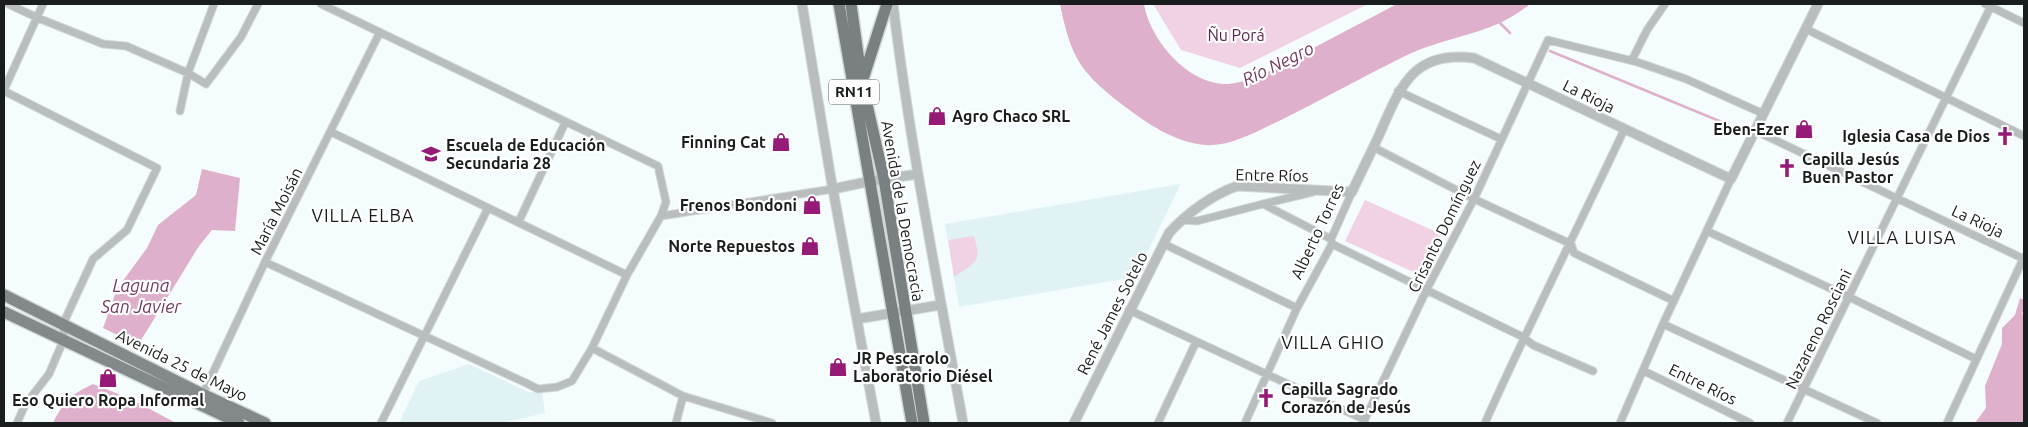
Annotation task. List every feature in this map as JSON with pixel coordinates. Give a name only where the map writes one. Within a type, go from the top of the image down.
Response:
[{"type":"highway","name":"Avenida de la Democracia","points":[[851,4],[862,83],[884,179],[924,423]]},
{"type":"highway","points":[[862,83],[888,4]]},
{"type":"highway","name":"Avenida de la Democracia","points":[[838,7],[912,423]]},
{"type":"main road","name":"Avenida 25 de Mayo","points":[[4,296],[64,324],[200,398],[239,423]]},
{"type":"main road","name":"Avenida 25 de Mayo","points":[[4,312],[200,398],[265,423]]},
{"type":"street","points":[[8,4],[103,44],[126,46],[188,72],[206,84],[241,37],[258,4]]},
{"type":"street","points":[[17,423],[26,405],[48,374],[64,339],[64,324],[93,259],[127,230],[157,168],[4,91],[43,4]]},
{"type":"street","points":[[180,111],[188,72],[214,4]]},
{"type":"street","points":[[265,262],[538,388],[557,386],[572,381],[592,348],[627,274],[661,216],[666,202],[658,166],[321,4]]},
{"type":"street","points":[[802,4],[833,189],[876,423]]},
{"type":"street","name":"Avenida de la Democracia","points":[[893,4],[903,83],[918,174],[940,305],[963,423]]},
{"type":"street","points":[[1665,4],[1647,30],[1632,60],[1686,79],[1764,114]]},
{"type":"street","points":[[1620,423],[1663,324],[1731,179],[1818,4]]},
{"type":"street","points":[[1989,5],[2024,23]]},
{"type":"street","name":"Nazareno Rosciani","points":[[1787,423],[1989,5]]},
{"type":"street","points":[[1806,29],[2024,136]]},
{"type":"street","name":"María Moisán","points":[[200,398],[265,262],[380,32]]},
{"type":"street","name":"Crisanto Domínguez","points":[[1364,422],[1427,289],[1474,198],[1548,40],[1632,60]]},
{"type":"street","name":"La Rioja","points":[[1430,62],[1445,56],[1474,58],[1731,179]]},
{"type":"street","name":"Alberto Torres","points":[[1245,423],[1297,308],[1332,241],[1398,91],[1411,75],[1430,62]]},
{"type":"street","points":[[1398,91],[1501,139]]},
{"type":"street","points":[[519,221],[565,122]]},
{"type":"street","points":[[1485,423],[1524,337],[1571,244],[1624,130]]},
{"type":"street","name":"La Rioja","points":[[1756,131],[2024,258]]},
{"type":"street","points":[[331,132],[627,274]]},
{"type":"street","points":[[1373,147],[1571,244],[1574,253],[1674,301]]},
{"type":"street","points":[[661,216],[918,174]]},
{"type":"street","name":"Entre Ríos","points":[[1181,220],[1222,191],[1237,186],[1352,192]]},
{"type":"street","points":[[1263,204],[1318,191]]},
{"type":"street","name":"Entre Ríos","points":[[1181,220],[1197,221],[1263,204],[1332,241],[1524,337],[1533,345],[1593,371]]},
{"type":"street","points":[[381,423],[488,208]]},
{"type":"street","name":"René James Sotelo","points":[[1074,423],[1169,233],[1181,220]]},
{"type":"street","points":[[1707,231],[1849,297],[1976,360]]},
{"type":"street","points":[[1164,244],[1297,308]]},
{"type":"street","points":[[1947,423],[2024,258]]},
{"type":"street","points":[[857,320],[940,305]]},
{"type":"street","points":[[1129,310],[1364,422]]},
{"type":"street","points":[[1663,324],[1877,423]]},
{"type":"street","points":[[1158,423],[1196,342]]},
{"type":"street","points":[[592,348],[683,396],[772,423]]},
{"type":"street","name":"Entre Ríos","points":[[1644,371],[1750,423]]},
{"type":"street","points":[[676,423],[683,396]]},
{"type":"shaded area","points":[[1181,184],[1135,277],[959,307],[945,224]]},
{"type":"shaded area","points":[[469,364],[528,392],[542,392],[545,413],[501,423],[399,423],[419,381]]},
{"type":"green space","name":"Ñu Porá","points":[[1153,4],[1368,4],[1240,68],[1181,50]]},
{"type":"green space","points":[[1365,200],[1441,234],[1422,276],[1345,241]]},
{"type":"green space","points":[[974,236],[977,257],[972,265],[954,277],[948,240]]},
{"type":"water","points":[[1060,4],[1144,4],[1154,32],[1173,58],[1185,69],[1199,77],[1213,82],[1228,84],[1258,77],[1397,4],[1530,4],[1500,23],[1405,56],[1251,134],[1224,144],[1205,145],[1183,140],[1162,131],[1133,113],[1097,83],[1087,73],[1073,51]]},
{"type":"water","name":"Laguna San Javier","points":[[202,169],[240,178],[235,231],[212,230],[199,246],[138,345],[103,328],[117,289],[147,248],[158,225],[196,195]]},
{"type":"water","points":[[2020,298],[2024,300],[2024,311],[2022,313],[2024,317],[2024,423],[1975,423],[1986,408],[1985,386],[2002,344],[2002,328],[2015,315]]},
{"type":"water","points":[[93,384],[131,399],[176,423],[53,423],[68,399]]},
{"type":"waterway","points":[[1499,22],[1510,33]]},
{"type":"waterway","points":[[1550,51],[1729,125]]},
{"type":"place","name":"Agro Chaco SRL","points":[[937,116]]},
{"type":"place","name":"Eben-Ezer","points":[[1804,129]]},
{"type":"place","name":"Iglesia Casa de Dios","points":[[2005,136]]},
{"type":"place","name":"Finning Cat","points":[[781,142]]},
{"type":"place","name":"Escuela de Educación Secundaria 28","points":[[431,154]]},
{"type":"place","name":"Capilla Jesús Buen Pastor","points":[[1787,168]]},
{"type":"place","name":"Frenos Bondoni","points":[[812,205]]},
{"type":"place","name":"Norte Repuestos","points":[[810,246]]},
{"type":"place","name":"JR Pescarolo Laboratorio Diésel","points":[[838,367]]},
{"type":"place","name":"Eso Quiero Ropa Informal","points":[[108,378]]},
{"type":"place","name":"Capilla Sagrado Corazón de Jesús","points":[[1266,398]]},
{"type":"district","name":"VILLA ELBA","points":[[363,216]]},
{"type":"district","name":"VILLA LUISA","points":[[1902,238]]},
{"type":"district","name":"VILLA GHIO","points":[[1333,343]]},
{"type":"water label","name":"Río Negro","points":[[1278,64]]}]
